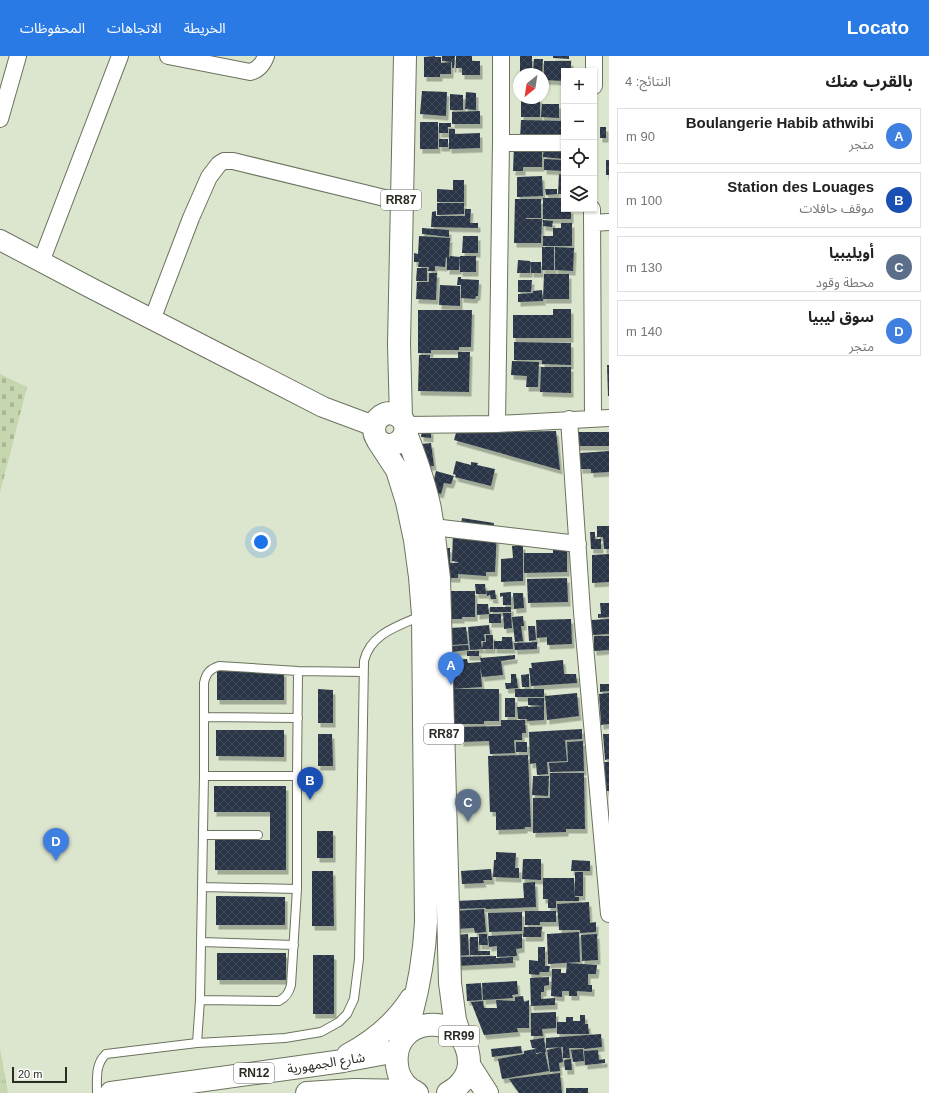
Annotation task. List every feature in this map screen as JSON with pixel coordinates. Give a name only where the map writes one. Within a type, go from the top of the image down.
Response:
[{"type":"main road","name":"RR87","points":[[405,56],[399,344],[404,425],[422,478],[433,527],[439,578],[450,983],[455,1020],[461,1038]]},
{"type":"main road","name":"RR87","points":[[399,344],[377,428],[396,470],[407,502],[418,562],[423,615],[426,922],[423,966],[419,988],[413,1012],[401,1043]]},
{"type":"main road","points":[[392,414],[404,425],[404,438],[396,444],[387,445],[377,428],[383,415],[392,414]]},
{"type":"main road","points":[[325,1063],[363,1047],[380,1035],[394,1021],[419,988]]},
{"type":"main road","name":"RR99","points":[[401,1043],[414,1030],[423,1026],[433,1024],[444,1026],[453,1031],[461,1038],[466,1046],[469,1066],[487,1093]]},
{"type":"main road","points":[[401,1043],[396,1062],[399,1074],[405,1084],[415,1092]]},
{"type":"main road","name":"شارع الجمهورية","points":[[111,1093],[325,1063],[401,1043]]},
{"type":"main road","points":[[448,1093],[460,1084],[466,1075],[469,1066]]},
{"type":"main road","name":"شارع الجمهورية","points":[[307,1093],[354,1090],[415,1092]]},
{"type":"street","points":[[0,119],[18,56]]},
{"type":"street","points":[[41,262],[120,56]]},
{"type":"street","points":[[168,56],[250,72],[259,68],[266,56]]},
{"type":"street","points":[[497,424],[501,56]]},
{"type":"street","points":[[594,56],[594,68]]},
{"type":"street","points":[[501,143],[561,143]]},
{"type":"street","points":[[152,320],[191,218],[209,177],[219,164],[224,161],[232,161],[401,202]]},
{"type":"street","points":[[593,418],[592,216],[609,222]]},
{"type":"street","points":[[0,240],[152,320],[323,407],[377,428]]},
{"type":"street","points":[[404,425],[497,424],[609,418]]},
{"type":"street","points":[[569,419],[582,612],[609,914]]},
{"type":"street","points":[[433,527],[578,544]]},
{"type":"lane","points":[[97,1093],[98,1068],[102,1058],[106,1054],[197,1043],[285,1038],[321,1032],[339,1022],[348,1014],[354,999],[360,959],[363,672],[366,652],[376,638],[423,615]]},
{"type":"lane","points":[[197,1043],[200,1000],[204,683],[208,671],[219,666],[298,671],[363,672]]},
{"type":"lane","points":[[200,1000],[279,1001],[285,997],[291,985],[297,889],[298,671]]},
{"type":"lane","points":[[204,717],[298,718]]},
{"type":"lane","points":[[204,776],[297,776]]},
{"type":"lane","points":[[203,835],[258,835]]},
{"type":"lane","points":[[202,887],[297,889]]},
{"type":"lane","points":[[201,942],[294,945]]},
{"type":"green space","points":[[0,374],[27,387],[0,493]]},
{"type":"green space","points":[[0,1048],[8,1093],[0,1093]]},
{"type":"building","points":[[442,56],[455,56],[454,68],[452,68],[452,62],[442,61]]},
{"type":"building","points":[[456,56],[472,56],[472,61],[480,61],[480,75],[462,75],[462,68],[456,68]]},
{"type":"building","points":[[520,56],[532,56],[532,68],[520,68]]},
{"type":"building","points":[[553,56],[569,56],[569,59],[553,58]]},
{"type":"building","points":[[424,57],[441,57],[441,63],[451,62],[451,74],[440,74],[440,77],[424,77]]},
{"type":"building","points":[[534,59],[543,59],[542,68],[533,68]]},
{"type":"building","points":[[544,61],[571,61],[571,68],[561,68],[561,81],[549,80],[549,68],[544,68]]},
{"type":"building","points":[[422,91],[447,92],[446,116],[420,114]]},
{"type":"building","points":[[466,92],[476,93],[476,110],[465,109]]},
{"type":"building","points":[[450,94],[463,95],[463,110],[450,110]]},
{"type":"building","points":[[521,104],[540,104],[540,117],[521,117]]},
{"type":"building","points":[[542,104],[559,104],[559,118],[541,117]]},
{"type":"building","points":[[480,111],[480,124],[452,124],[452,112]]},
{"type":"building","points":[[521,120],[561,121],[561,140],[520,139]]},
{"type":"building","points":[[420,122],[438,122],[438,149],[420,149]]},
{"type":"building","points":[[439,123],[451,123],[451,127],[448,127],[448,133],[439,133]]},
{"type":"building","points":[[600,127],[606,127],[606,138],[600,138]]},
{"type":"building","points":[[449,129],[455,129],[455,134],[480,133],[480,148],[449,149]]},
{"type":"building","points":[[439,139],[448,139],[448,147],[439,147]]},
{"type":"building","points":[[514,145],[542,146],[542,167],[523,167],[523,171],[513,171]]},
{"type":"building","points":[[544,145],[561,146],[561,159],[543,157]]},
{"type":"building","points":[[544,159],[561,160],[561,171],[544,170]]},
{"type":"building","points":[[606,160],[609,160],[609,175],[606,175]]},
{"type":"building","points":[[559,174],[561,174],[561,194],[558,194]]},
{"type":"building","points":[[542,176],[543,196],[517,197],[517,177]]},
{"type":"building","points":[[453,180],[464,180],[464,202],[437,202],[437,189],[453,190]]},
{"type":"building","points":[[545,189],[557,189],[557,194],[546,195]]},
{"type":"building","points":[[543,198],[561,198],[561,212],[571,212],[571,219],[543,219]]},
{"type":"building","points":[[515,199],[541,199],[541,218],[526,219],[542,219],[541,243],[514,243]]},
{"type":"building","points":[[437,203],[464,203],[464,214],[437,215]]},
{"type":"building","points":[[465,209],[471,209],[470,223],[478,223],[478,228],[431,227],[432,212],[436,211],[436,216],[465,216]]},
{"type":"building","points":[[543,220],[553,221],[552,227],[543,226]]},
{"type":"building","points":[[561,223],[572,223],[572,246],[543,246],[543,236],[553,236],[553,228],[561,228]]},
{"type":"building","points":[[422,228],[449,230],[449,237],[422,234]]},
{"type":"building","points":[[419,236],[450,238],[449,258],[450,256],[460,257],[459,270],[447,270],[446,257],[445,267],[435,266],[435,271],[428,271],[429,267],[418,267],[419,262],[414,262],[414,253],[418,254]]},
{"type":"building","points":[[463,236],[478,236],[478,253],[462,253]]},
{"type":"building","points":[[542,247],[554,247],[554,270],[542,270]]},
{"type":"building","points":[[555,247],[574,248],[573,271],[555,270]]},
{"type":"building","points":[[460,256],[476,256],[476,272],[460,272]]},
{"type":"building","points":[[518,260],[530,261],[530,273],[517,273]]},
{"type":"building","points":[[530,262],[541,262],[541,273],[531,273]]},
{"type":"building","points":[[417,268],[427,268],[427,281],[416,281]]},
{"type":"building","points":[[429,273],[437,273],[436,300],[416,299],[417,282],[429,282]]},
{"type":"building","points":[[544,274],[569,274],[569,299],[543,299]]},
{"type":"building","points":[[458,277],[461,277],[461,279],[479,280],[478,296],[476,296],[475,299],[461,298],[461,285],[457,285]]},
{"type":"building","points":[[518,280],[532,280],[531,292],[518,292]]},
{"type":"building","points":[[440,285],[460,286],[460,306],[439,305]]},
{"type":"building","points":[[542,290],[543,301],[518,302],[518,294],[533,293],[533,291]]},
{"type":"building","points":[[553,309],[571,309],[571,338],[513,338],[513,315],[553,315]]},
{"type":"building","points":[[418,310],[472,310],[471,347],[459,347],[459,350],[431,350],[431,353],[418,353]]},
{"type":"building","points":[[514,342],[571,343],[571,365],[542,364],[542,360],[514,360]]},
{"type":"building","points":[[458,352],[470,352],[469,392],[418,391],[419,355],[430,355],[430,358],[458,358]]},
{"type":"building","points":[[512,361],[539,362],[538,387],[526,387],[527,376],[511,375]]},
{"type":"building","points":[[607,365],[609,365],[609,396],[608,396]]},
{"type":"building","points":[[541,367],[571,367],[571,393],[540,392]]},
{"type":"building","points":[[422,429],[431,430],[431,438],[421,437]]},
{"type":"building","points":[[556,431],[560,470],[454,440],[456,433]]},
{"type":"building","points":[[577,432],[609,432],[609,446],[577,446]]},
{"type":"building","points":[[431,443],[434,466],[419,467],[411,445]]},
{"type":"building","points":[[609,451],[609,472],[591,473],[591,469],[580,469],[580,453]]},
{"type":"building","points":[[456,461],[471,465],[471,462],[478,463],[477,465],[495,469],[491,486],[455,477],[456,475],[453,474]]},
{"type":"building","points":[[436,471],[454,476],[451,484],[444,483],[441,494],[431,491]]},
{"type":"building","points":[[462,518],[494,523],[493,530],[461,525]]},
{"type":"building","points":[[597,526],[609,526],[609,549],[604,549],[603,537],[597,537]]},
{"type":"building","points":[[453,531],[497,532],[495,572],[486,572],[486,576],[458,574],[458,578],[447,578],[440,548],[450,548],[450,563],[458,563],[452,561]]},
{"type":"building","points":[[590,532],[595,532],[595,539],[601,539],[601,549],[591,549]]},
{"type":"building","points":[[523,545],[523,581],[501,582],[501,559],[513,558],[512,546]]},
{"type":"building","points":[[553,545],[567,545],[567,572],[524,573],[524,553],[553,553]]},
{"type":"building","points":[[609,554],[609,582],[592,583],[592,555]]},
{"type":"building","points":[[567,578],[568,602],[528,603],[527,579]]},
{"type":"building","points":[[475,584],[485,584],[486,594],[476,594]]},
{"type":"building","points":[[495,590],[496,599],[491,599],[490,595],[487,596],[486,591]]},
{"type":"building","points":[[449,591],[475,591],[475,617],[449,619]]},
{"type":"building","points":[[511,592],[511,605],[503,605],[503,596],[500,597],[500,593]]},
{"type":"building","points":[[513,593],[523,593],[524,608],[514,609]]},
{"type":"building","points":[[600,603],[609,603],[609,617],[598,618],[598,614],[601,614]]},
{"type":"building","points":[[477,604],[488,604],[489,614],[477,615]]},
{"type":"building","points":[[490,607],[511,607],[511,612],[490,612]]},
{"type":"building","points":[[503,613],[511,613],[512,628],[504,629]]},
{"type":"building","points":[[489,614],[501,614],[501,623],[489,623]]},
{"type":"building","points":[[523,616],[524,626],[521,626],[523,641],[515,642],[512,617]]},
{"type":"building","points":[[571,619],[572,644],[547,645],[547,637],[537,638],[536,620]]},
{"type":"building","points":[[609,619],[609,634],[592,635],[591,620]]},
{"type":"building","points":[[489,625],[490,634],[484,634],[485,641],[481,641],[482,649],[470,650],[468,627]]},
{"type":"building","points":[[528,626],[535,626],[536,640],[529,641]]},
{"type":"building","points":[[466,627],[468,644],[451,645],[450,628]]},
{"type":"building","points":[[486,635],[493,635],[493,649],[482,649],[483,642],[486,642]]},
{"type":"building","points":[[594,636],[609,636],[609,650],[594,651]]},
{"type":"building","points":[[502,637],[512,637],[513,649],[494,649],[494,641],[502,641]]},
{"type":"building","points":[[537,642],[537,649],[515,650],[514,643]]},
{"type":"building","points":[[468,645],[469,650],[451,652],[450,646]]},
{"type":"building","points":[[467,651],[479,651],[479,656],[467,656]]},
{"type":"building","points":[[515,655],[515,659],[501,661],[503,675],[482,677],[480,666],[482,687],[452,689],[447,660],[467,659],[468,663],[481,662],[480,658]]},
{"type":"building","points":[[563,660],[564,674],[576,674],[577,683],[531,686],[529,668],[532,668],[531,663]]},
{"type":"building","points":[[217,671],[284,672],[284,700],[217,700]]},
{"type":"building","points":[[511,674],[516,674],[518,688],[506,689],[505,683],[511,683]]},
{"type":"building","points":[[529,674],[529,687],[522,687],[521,675]]},
{"type":"building","points":[[600,684],[609,684],[609,691],[600,692]]},
{"type":"building","points":[[318,689],[333,690],[333,723],[318,723]]},
{"type":"building","points":[[447,689],[499,689],[499,721],[484,721],[484,724],[462,724],[456,725],[456,728],[447,727]]},
{"type":"building","points":[[515,689],[544,689],[544,697],[515,697]]},
{"type":"building","points":[[577,693],[579,716],[547,720],[545,696]]},
{"type":"building","points":[[609,693],[609,724],[601,725],[599,694]]},
{"type":"building","points":[[505,698],[515,698],[515,717],[505,717]]},
{"type":"building","points":[[528,698],[544,698],[544,706],[528,705]]},
{"type":"building","points":[[544,706],[544,720],[527,721],[527,719],[518,719],[517,707]]},
{"type":"building","points":[[501,720],[525,720],[526,733],[522,733],[522,740],[514,740],[515,753],[490,754],[489,741],[461,742],[461,727],[501,726]]},
{"type":"building","points":[[582,729],[582,739],[565,740],[567,761],[547,762],[548,774],[537,775],[536,763],[530,764],[529,732]]},
{"type":"building","points":[[216,730],[284,730],[284,757],[216,756]]},
{"type":"building","points":[[318,734],[332,734],[333,766],[318,766]]},
{"type":"building","points":[[603,734],[609,734],[609,759],[605,760]]},
{"type":"building","points":[[583,741],[584,771],[550,772],[549,763],[568,762],[567,742]]},
{"type":"building","points":[[516,742],[527,742],[527,752],[516,752]]},
{"type":"building","points":[[528,755],[531,827],[525,827],[525,829],[496,830],[496,812],[490,812],[488,756]]},
{"type":"building","points":[[604,762],[609,762],[609,791],[606,791]]},
{"type":"building","points":[[550,773],[584,773],[585,829],[566,829],[566,832],[533,833],[533,798],[550,798]]},
{"type":"building","points":[[533,776],[549,776],[548,796],[532,795]]},
{"type":"building","points":[[214,786],[286,786],[286,870],[215,870],[215,840],[270,840],[270,812],[214,812]]},
{"type":"building","points":[[317,831],[333,831],[333,858],[317,858]]},
{"type":"building","points":[[496,852],[516,853],[515,868],[519,868],[519,878],[493,877]]},
{"type":"building","points":[[523,859],[541,859],[541,880],[522,879]]},
{"type":"building","points":[[572,860],[590,861],[590,871],[571,871]]},
{"type":"building","points":[[491,869],[492,880],[483,880],[484,883],[462,884],[461,871]]},
{"type":"building","points":[[312,871],[333,871],[334,926],[312,926]]},
{"type":"building","points":[[575,872],[583,872],[583,896],[575,896]]},
{"type":"building","points":[[543,878],[574,878],[575,897],[579,897],[579,901],[556,901],[556,908],[548,908],[548,899],[543,899]]},
{"type":"building","points":[[535,882],[536,907],[456,909],[456,901],[524,898],[523,883]]},
{"type":"building","points":[[216,896],[285,897],[285,925],[216,925]]},
{"type":"building","points":[[589,902],[590,923],[596,922],[596,932],[580,933],[580,930],[559,930],[557,904]]},
{"type":"building","points":[[484,909],[486,932],[475,933],[474,928],[456,929],[454,911]]},
{"type":"building","points":[[525,911],[556,911],[556,922],[540,922],[540,925],[525,925]]},
{"type":"building","points":[[522,912],[522,931],[489,932],[488,913]]},
{"type":"building","points":[[524,927],[542,927],[541,937],[523,937]]},
{"type":"building","points":[[579,932],[580,962],[548,964],[547,934]]},
{"type":"building","points":[[468,934],[469,955],[456,956],[455,935]]},
{"type":"building","points":[[479,934],[487,934],[488,945],[479,945]]},
{"type":"building","points":[[522,934],[522,948],[516,949],[517,956],[497,957],[497,946],[489,947],[488,936]]},
{"type":"building","points":[[597,934],[598,960],[582,961],[581,935]]},
{"type":"building","points":[[470,937],[478,937],[478,951],[490,951],[490,955],[470,955]]},
{"type":"building","points":[[538,947],[545,947],[545,966],[550,966],[549,972],[540,972],[539,975],[529,974],[529,960],[538,961]]},
{"type":"building","points":[[217,953],[286,953],[286,980],[217,980]]},
{"type":"building","points":[[313,955],[334,955],[334,1014],[313,1014]]},
{"type":"building","points":[[496,956],[496,958],[513,957],[513,963],[457,966],[456,957]]},
{"type":"building","points":[[567,963],[597,965],[596,974],[588,974],[588,985],[592,985],[592,992],[577,991],[577,996],[569,996],[569,991],[562,991],[562,997],[551,996],[552,969],[561,969],[561,973],[566,973]]},
{"type":"building","points":[[549,977],[549,985],[544,986],[544,992],[541,992],[541,999],[555,998],[555,1005],[531,1006],[530,978]]},
{"type":"building","points":[[517,981],[518,994],[512,995],[513,998],[483,1000],[482,983]]},
{"type":"building","points":[[481,983],[482,1000],[467,1001],[466,984]]},
{"type":"building","points":[[523,996],[524,1002],[529,1000],[529,1028],[517,1028],[518,1032],[484,1035],[471,1002],[483,1001],[484,1008],[497,1008],[496,1000],[515,1001],[515,997]]},
{"type":"building","points":[[556,1012],[556,1028],[542,1029],[543,1036],[531,1036],[531,1013]]},
{"type":"building","points":[[580,1015],[585,1015],[585,1024],[588,1024],[589,1034],[557,1034],[557,1022],[566,1022],[566,1017],[573,1017],[573,1021],[580,1021]]},
{"type":"building","points":[[601,1034],[602,1047],[584,1049],[569,1048],[570,1058],[563,1058],[563,1047],[546,1048],[546,1038]]},
{"type":"building","points":[[544,1038],[546,1052],[536,1053],[535,1048],[532,1048],[530,1040]]},
{"type":"building","points":[[521,1046],[522,1053],[492,1057],[491,1049]]},
{"type":"building","points":[[561,1047],[563,1062],[559,1063],[560,1071],[550,1072],[547,1050]]},
{"type":"building","points":[[535,1049],[536,1054],[545,1052],[549,1071],[502,1079],[498,1059],[524,1054],[524,1051]]},
{"type":"building","points":[[583,1049],[584,1061],[573,1062],[571,1050]]},
{"type":"building","points":[[598,1050],[599,1060],[605,1059],[605,1063],[585,1065],[584,1051]]},
{"type":"building","points":[[571,1059],[572,1070],[565,1070],[564,1060]]},
{"type":"building","points":[[560,1073],[562,1093],[519,1093],[509,1079]]},
{"type":"building","points":[[566,1088],[588,1088],[588,1093],[566,1093]]},
{"type":"place","name":"Boulangerie Habib athwibi","points":[[451,685]]},
{"type":"place","name":"Station des Louages","points":[[310,800]]},
{"type":"place","name":"أويليبيا","points":[[468,822]]},
{"type":"place","name":"سوق ليبيا","points":[[56,861]]}]
